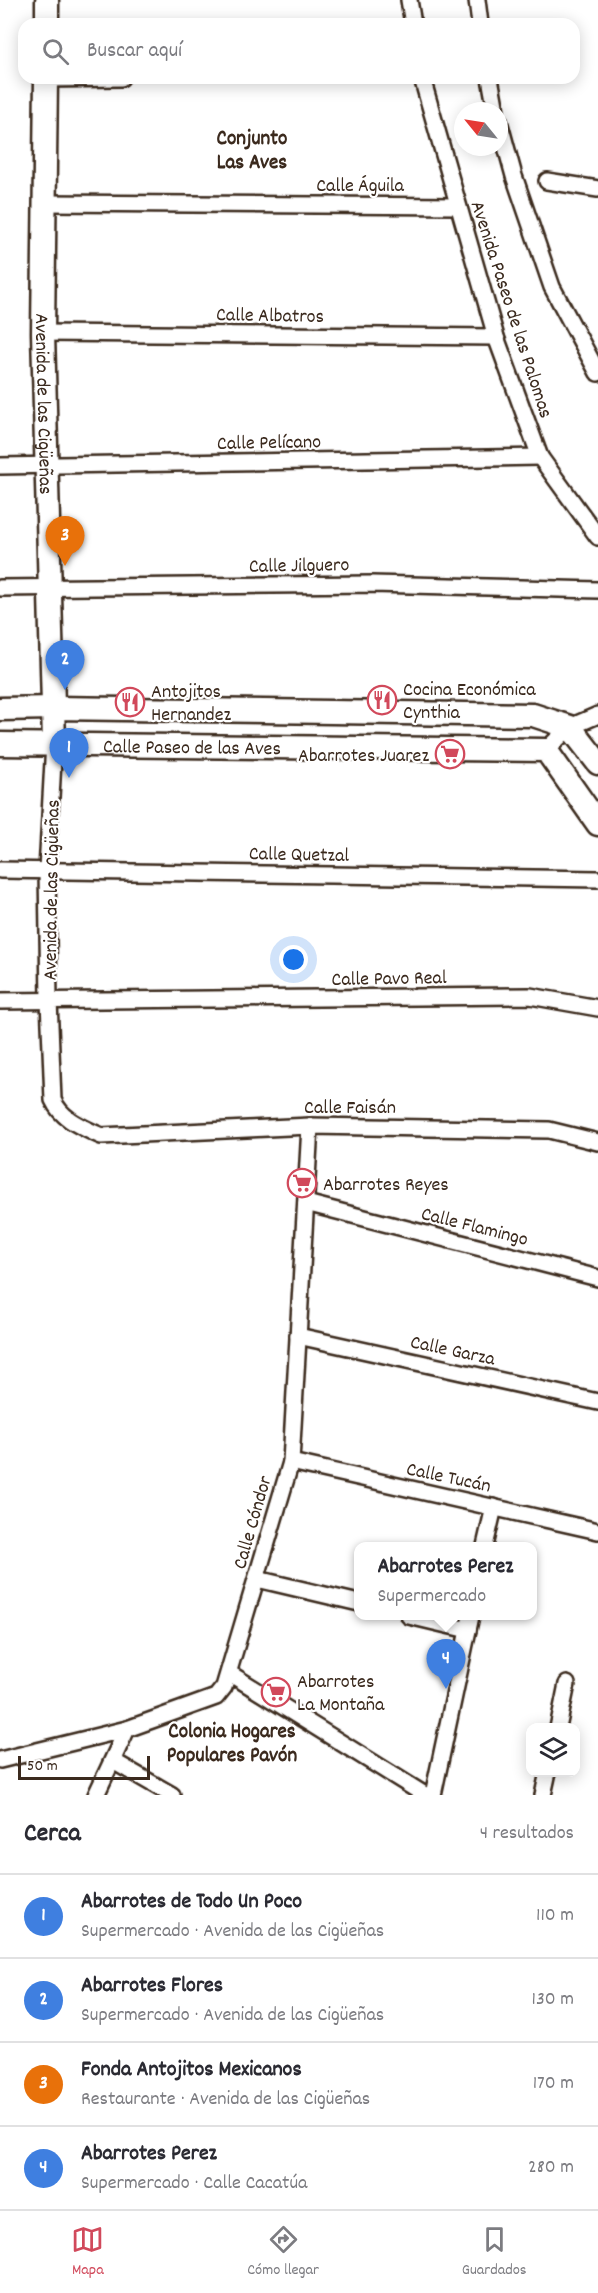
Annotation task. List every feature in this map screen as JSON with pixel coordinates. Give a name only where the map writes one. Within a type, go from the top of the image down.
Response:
[{"type":"street","points":[[47,0],[47,18]]},
{"type":"street","points":[[409,0],[412,18]]},
{"type":"street","points":[[477,0],[479,18]]},
{"type":"street","name":"Avenida de las Cigüeñas","points":[[46,84],[43,333],[54,708],[47,870],[53,1100],[57,1110],[70,1121],[101,1136]]},
{"type":"street","name":"Avenida Paseo de las Palomas","points":[[424,84],[496,337],[540,457],[598,537]]},
{"type":"street","points":[[491,84],[494,102]]},
{"type":"street","points":[[508,154],[552,287],[598,373]]},
{"type":"street","points":[[546,181],[598,189]]},
{"type":"street","name":"Calle Águila","points":[[45,203],[458,206]]},
{"type":"street","name":"Calle Albatros","points":[[43,333],[496,337]]},
{"type":"street","name":"Calle Pelícano","points":[[0,466],[540,457]]},
{"type":"street","name":"Calle Jilguero","points":[[0,588],[372,584],[598,590]]},
{"type":"street","name":"Calle Paseo de las Aves","points":[[0,709],[533,715],[570,727]]},
{"type":"street","points":[[598,715],[570,727],[546,750],[598,824]]},
{"type":"street","points":[[570,727],[598,763]]},
{"type":"street","name":"Calle Paseo de las Aves","points":[[0,744],[546,750]]},
{"type":"street","name":"Calle Quetzal","points":[[0,870],[598,879]]},
{"type":"street","name":"Calle Pavo Real","points":[[0,1001],[530,996],[598,1008]]},
{"type":"street","name":"Calle Faisán","points":[[101,1136],[310,1126],[549,1130],[598,1142]]},
{"type":"street","name":"Calle Cóndor","points":[[0,1760],[127,1729],[216,1697],[224,1687],[291,1462],[310,1126]]},
{"type":"street","name":"Calle Flamingo","points":[[306,1203],[598,1278]]},
{"type":"street","name":"Calle Garza","points":[[298,1336],[598,1402]]},
{"type":"street","name":"Calle Tucán","points":[[291,1462],[598,1531]]},
{"type":"street","points":[[486,1542],[494,1507]]},
{"type":"street","points":[[257,1579],[354,1603]]},
{"type":"street","points":[[433,1795],[469,1623],[443,1620]]},
{"type":"street","points":[[229,1673],[425,1795]]},
{"type":"street","points":[[559,1723],[567,1684]]},
{"type":"street","points":[[96,1795],[127,1729]]},
{"type":"street","points":[[113,1761],[172,1795]]},
{"type":"street","points":[[543,1795],[547,1777]]},
{"type":"place","name":"Fonda Antojitos Mexicanos","points":[[65,566]]},
{"type":"place","name":"Abarrotes Flores","points":[[65,690]]},
{"type":"place","name":"Cocina Económica Cynthia","points":[[382,700]]},
{"type":"place","name":"Antojitos Hernandez","points":[[130,702]]},
{"type":"place","name":"Abarrotes Juarez","points":[[450,754]]},
{"type":"place","name":"Abarrotes de Todo Un Poco","points":[[69,778]]},
{"type":"place","name":"Abarrotes Reyes","points":[[302,1183]]},
{"type":"place","name":"Abarrotes Perez","points":[[446,1689]]},
{"type":"place","name":"Abarrotes La Montaña","points":[[276,1692]]},
{"type":"district","name":"Conjunto Las Aves","points":[[252,149]]},
{"type":"district","name":"Colonia Hogares Populares Pavón","points":[[232,1742]]}]
